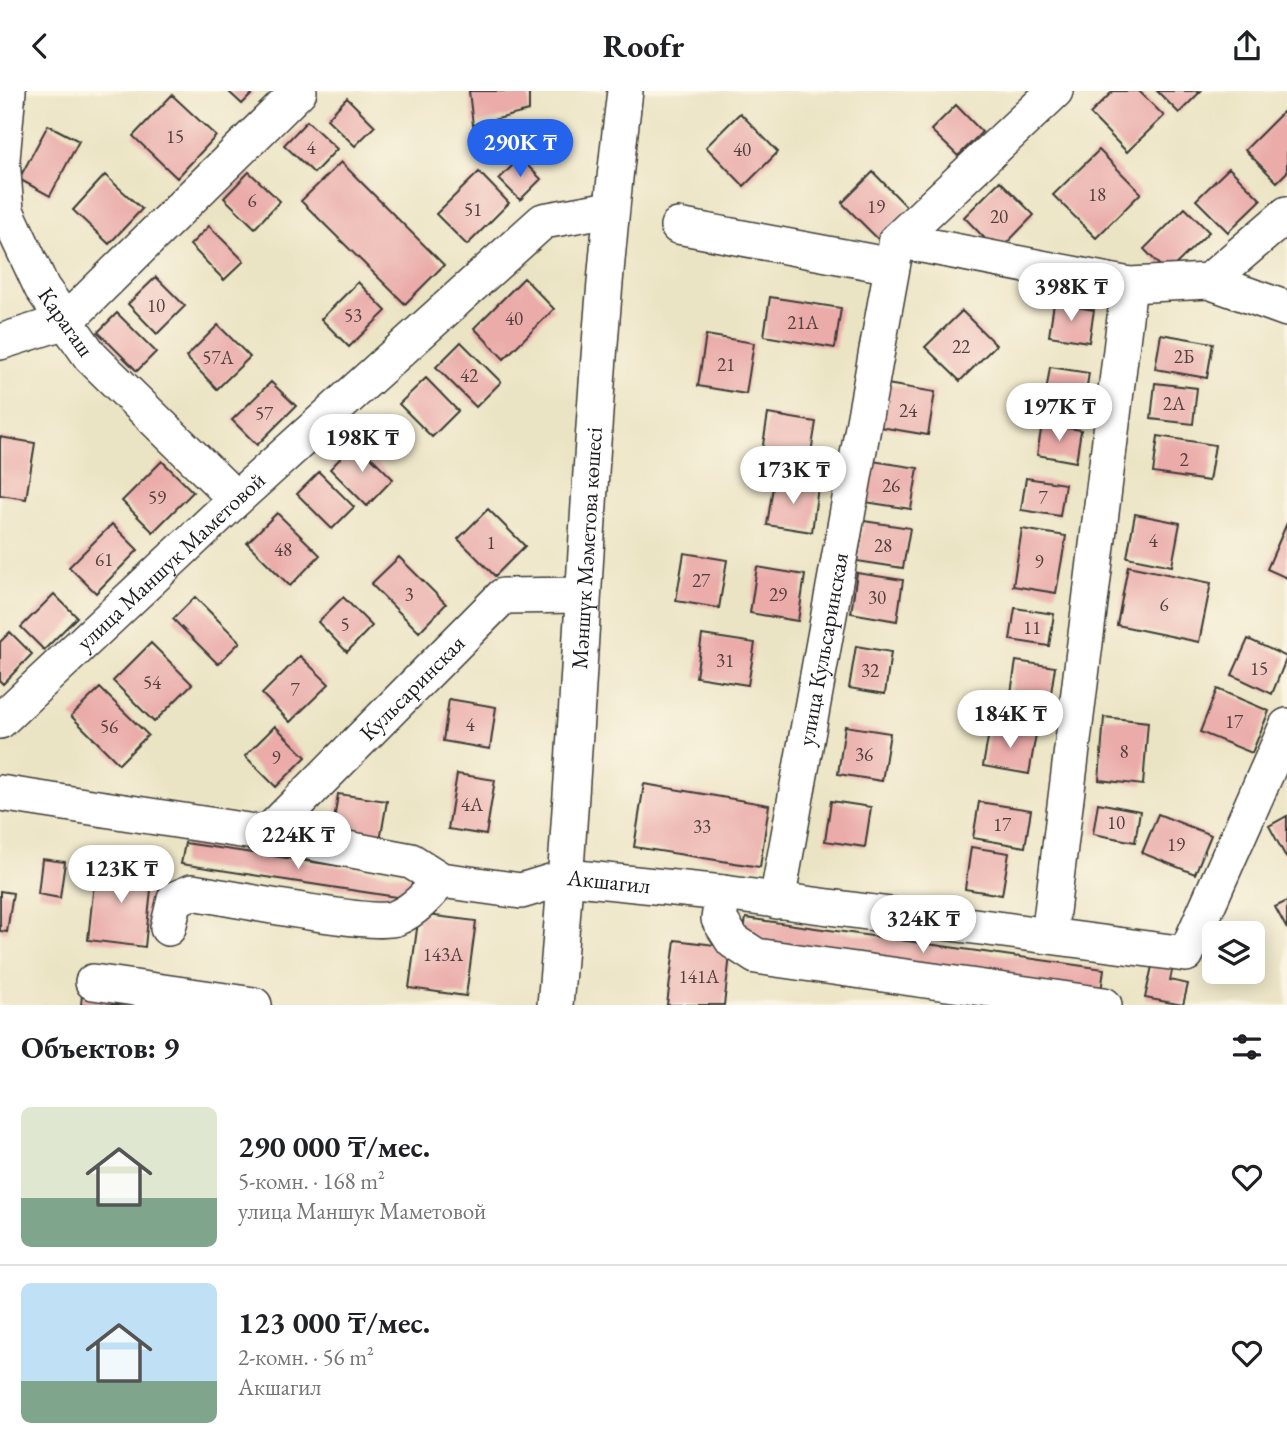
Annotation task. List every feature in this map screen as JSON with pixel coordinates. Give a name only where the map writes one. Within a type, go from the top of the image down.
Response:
[{"type":"street","points":[[0,342],[65,321],[299,91]]},
{"type":"street","name":"Мәншүк Мәметова көшесі","points":[[555,1005],[566,877],[610,209],[625,91]]},
{"type":"street","points":[[894,253],[1055,91]]},
{"type":"street","name":"Карагаш","points":[[5,102],[2,159],[6,211],[42,288],[91,358],[236,499]]},
{"type":"street","name":"улица Маншук Маметовой","points":[[0,721],[236,499],[543,221],[610,209]]},
{"type":"street","points":[[1209,281],[1287,214]]},
{"type":"street","points":[[678,226],[1129,285],[1209,281],[1287,309]]},
{"type":"street","name":"улица Кульсаринская","points":[[777,901],[894,253]]},
{"type":"street","points":[[1049,936],[1129,285]]},
{"type":"street","name":"Кульсаринская","points":[[267,834],[503,596],[583,595]]},
{"type":"street","name":"Акшагил","points":[[0,793],[267,834],[411,861],[442,880],[520,891],[566,877],[723,893],[1186,954],[1287,726]]},
{"type":"street","points":[[168,928],[175,899],[192,892],[361,919],[394,920],[416,907],[442,880]]},
{"type":"street","points":[[723,893],[719,919],[733,941],[756,956],[897,991],[1104,1005]]},
{"type":"street","points":[[93,982],[254,1005]]},
{"type":"building","points":[[228,91],[255,91],[242,104]]},
{"type":"building","points":[[469,91],[529,91],[529,111],[473,125]]},
{"type":"building","points":[[1113,91],[1139,91],[1164,116],[1127,152],[1090,114]]},
{"type":"building","points":[[1157,91],[1201,91],[1179,113]]},
{"type":"building","points":[[172,95],[216,136],[177,178],[133,136]]},
{"type":"building","points":[[347,98],[375,126],[355,146],[327,119]]},
{"type":"building","points":[[956,105],[982,132],[958,156],[931,130]]},
{"type":"building","points":[[1283,112],[1287,116],[1287,172],[1277,182],[1245,150]]},
{"type":"building","points":[[740,113],[778,152],[744,186],[706,147]]},
{"type":"building","points":[[307,121],[337,149],[314,173],[284,145]]},
{"type":"building","points":[[48,125],[79,141],[50,196],[19,179]]},
{"type":"building","points":[[1099,150],[1141,193],[1096,238],[1053,195]]},
{"type":"building","points":[[520,158],[541,179],[520,200],[499,179]]},
{"type":"building","points":[[341,162],[444,265],[405,304],[301,201]]},
{"type":"building","points":[[1229,168],[1261,200],[1228,232],[1196,200]]},
{"type":"building","points":[[249,172],[280,201],[255,228],[224,198]]},
{"type":"building","points":[[479,172],[509,203],[467,245],[436,214]]},
{"type":"building","points":[[873,172],[909,209],[878,239],[842,203]]},
{"type":"building","points":[[105,175],[142,209],[109,244],[73,210]]},
{"type":"building","points":[[1000,181],[1034,215],[998,252],[964,217]]},
{"type":"building","points":[[1185,208],[1209,232],[1167,273],[1144,249]]},
{"type":"building","points":[[209,226],[244,261],[224,280],[190,245]]},
{"type":"building","points":[[156,277],[185,306],[157,334],[128,304]]},
{"type":"building","points":[[524,278],[554,309],[504,359],[474,328]]},
{"type":"building","points":[[358,282],[386,311],[349,347],[321,319]]},
{"type":"building","points":[[770,297],[841,308],[835,348],[764,336]]},
{"type":"building","points":[[1054,303],[1094,310],[1089,342],[1049,336]]},
{"type":"building","points":[[962,311],[996,345],[960,381],[925,347]]},
{"type":"building","points":[[117,313],[156,352],[137,371],[98,332]]},
{"type":"building","points":[[218,325],[250,357],[217,389],[186,357]]},
{"type":"building","points":[[1161,334],[1213,343],[1207,378],[1155,369]]},
{"type":"building","points":[[706,335],[754,343],[746,394],[698,386]]},
{"type":"building","points":[[461,342],[501,382],[476,407],[436,367]]},
{"type":"building","points":[[1050,367],[1089,373],[1084,405],[1045,399]]},
{"type":"building","points":[[426,378],[458,411],[432,437],[399,404]]},
{"type":"building","points":[[271,382],[296,406],[257,445],[232,420]]},
{"type":"building","points":[[1155,383],[1197,388],[1193,424],[1151,419]]},
{"type":"building","points":[[887,384],[935,392],[928,435],[880,427]]},
{"type":"building","points":[[768,414],[816,422],[810,459],[762,451]]},
{"type":"building","points":[[1042,424],[1081,430],[1076,462],[1037,455]]},
{"type":"building","points":[[1158,436],[1215,445],[1209,481],[1153,473]]},
{"type":"building","points":[[0,437],[35,443],[26,499],[0,495]]},
{"type":"building","points":[[356,442],[393,479],[367,506],[330,469]]},
{"type":"building","points":[[162,461],[193,492],[153,532],[122,501]]},
{"type":"building","points":[[872,461],[918,468],[911,509],[865,502]]},
{"type":"building","points":[[319,472],[354,507],[332,529],[297,494]]},
{"type":"building","points":[[1026,478],[1065,484],[1060,516],[1021,510]]},
{"type":"building","points":[[774,480],[818,487],[812,532],[767,525]]},
{"type":"building","points":[[488,509],[525,546],[495,576],[458,539]]},
{"type":"building","points":[[277,513],[320,555],[290,586],[247,543]]},
{"type":"building","points":[[1135,514],[1180,523],[1172,566],[1127,557]]},
{"type":"building","points":[[864,521],[910,528],[903,568],[857,561]]},
{"type":"building","points":[[1287,523],[1287,578],[1267,569]]},
{"type":"building","points":[[112,524],[138,550],[96,593],[69,567]]},
{"type":"building","points":[[1022,529],[1066,536],[1056,593],[1013,586]]},
{"type":"building","points":[[684,553],[727,560],[719,608],[676,601]]},
{"type":"building","points":[[399,557],[446,604],[419,632],[371,584]]},
{"type":"building","points":[[1128,566],[1211,583],[1199,642],[1117,625]]},
{"type":"building","points":[[757,567],[805,575],[798,621],[750,613]]},
{"type":"building","points":[[857,573],[903,580],[897,621],[851,613]]},
{"type":"building","points":[[54,594],[77,617],[44,650],[21,627]]},
{"type":"building","points":[[195,597],[240,642],[218,664],[173,619]]},
{"type":"building","points":[[343,597],[372,626],[347,652],[318,622]]},
{"type":"building","points":[[1015,608],[1054,614],[1049,646],[1010,640]]},
{"type":"building","points":[[10,632],[32,654],[3,684],[0,681],[0,642]]},
{"type":"building","points":[[702,635],[755,643],[748,685],[696,677]]},
{"type":"building","points":[[1248,639],[1287,657],[1272,694],[1232,675]]},
{"type":"building","points":[[151,643],[192,684],[154,722],[113,681]]},
{"type":"building","points":[[856,646],[891,652],[885,694],[849,688]]},
{"type":"building","points":[[300,656],[329,684],[290,722],[262,694]]},
{"type":"building","points":[[1016,661],[1055,667],[1050,699],[1011,693]]},
{"type":"building","points":[[100,688],[148,735],[119,764],[71,716]]},
{"type":"building","points":[[1217,689],[1269,711],[1252,753],[1200,732]]},
{"type":"building","points":[[449,699],[496,707],[490,749],[443,741]]},
{"type":"building","points":[[1104,717],[1148,722],[1143,785],[1099,780]]},
{"type":"building","points":[[275,726],[306,757],[276,787],[245,756]]},
{"type":"building","points":[[845,726],[890,733],[882,781],[838,774]]},
{"type":"building","points":[[990,727],[1036,734],[1029,774],[983,766]]},
{"type":"building","points":[[457,774],[495,780],[486,835],[448,829]]},
{"type":"building","points":[[644,784],[769,805],[760,867],[634,847]]},
{"type":"building","points":[[338,794],[387,801],[380,841],[332,834]]},
{"type":"building","points":[[831,801],[871,807],[865,847],[825,841]]},
{"type":"building","points":[[979,802],[1031,810],[1025,847],[973,838]]},
{"type":"building","points":[[1098,803],[1140,811],[1135,842],[1093,834]]},
{"type":"building","points":[[1158,814],[1211,835],[1195,874],[1142,853]]},
{"type":"building","points":[[1287,816],[1287,859],[1269,826]]},
{"type":"building","points":[[185,843],[413,877],[410,899],[181,864]]},
{"type":"building","points":[[971,847],[1009,853],[1002,895],[965,889]]},
{"type":"building","points":[[42,859],[65,862],[60,898],[38,894]]},
{"type":"building","points":[[96,864],[153,870],[145,947],[88,940]]},
{"type":"building","points":[[0,891],[13,893],[7,932],[0,931]]},
{"type":"building","points":[[1287,901],[1287,929],[1275,907]]},
{"type":"building","points":[[419,914],[476,921],[466,996],[409,988]]},
{"type":"building","points":[[746,918],[1104,969],[1101,992],[742,941]]},
{"type":"building","points":[[675,940],[731,947],[724,1005],[667,1005]]},
{"type":"building","points":[[1154,957],[1174,962],[1170,980],[1188,984],[1183,1005],[1145,998]]},
{"type":"building","points":[[82,995],[156,1005],[81,1005]]}]
